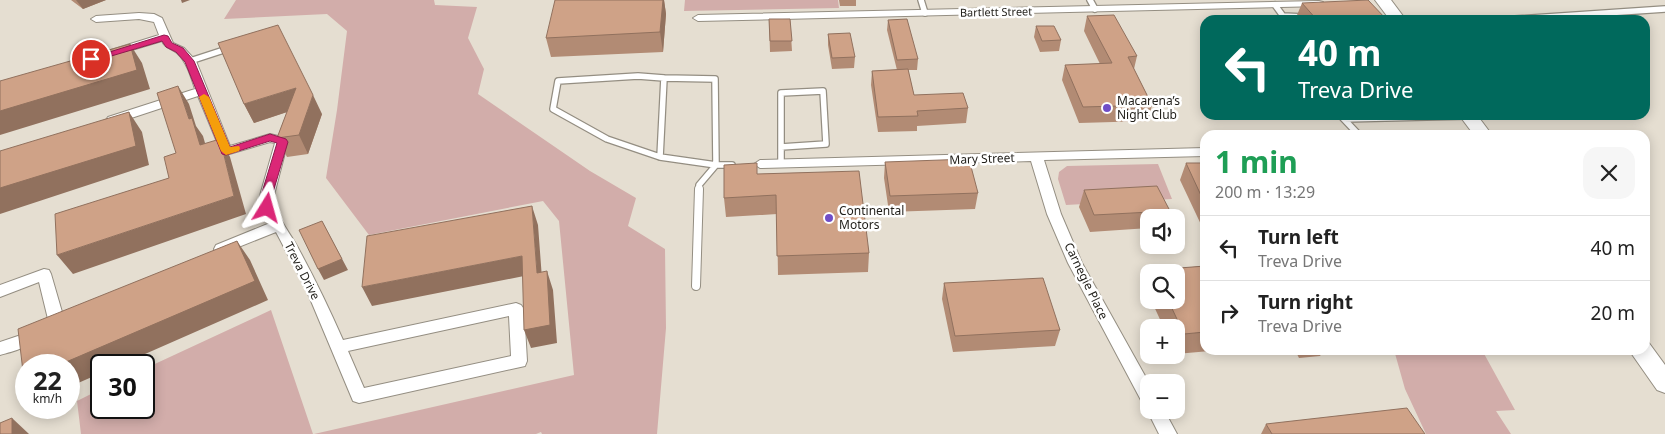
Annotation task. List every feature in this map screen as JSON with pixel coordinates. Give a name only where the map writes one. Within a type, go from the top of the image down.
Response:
[{"type":"main road","points":[[1381,2],[1393,15]]},
{"type":"main road","points":[[1645,355],[1665,383]]},
{"type":"street","name":"Bartlett Street","points":[[698,18],[925,13],[1093,5],[1256,3],[1318,7],[1332,4]]},
{"type":"street","name":"Treva Drive","points":[[96,19],[154,17],[158,20],[164,38],[169,45],[180,50],[190,61],[226,151],[270,138],[282,142],[266,199],[267,208],[313,289],[359,396],[520,361],[516,309],[339,347]]},
{"type":"street","points":[[100,56],[164,38]]},
{"type":"street","points":[[101,124],[202,91]]},
{"type":"street","name":"Mary Street","points":[[755,164],[1200,152]]},
{"type":"street","name":"Carnegie Place","points":[[1036,157],[1054,214],[1075,263],[1140,382]]},
{"type":"street","points":[[207,254],[278,226]]},
{"type":"street","points":[[0,291],[44,274],[62,315],[24,340],[0,350]]},
{"type":"street","points":[[1160,419],[1168,434]]},
{"type":"lane","points":[[921,0],[925,13]]},
{"type":"lane","points":[[1275,5],[1283,15]]},
{"type":"lane","points":[[1575,15],[1665,9]]},
{"type":"lane","points":[[190,61],[236,46]]},
{"type":"lane","points":[[696,286],[700,185],[716,166],[715,79],[638,76],[558,81],[554,109],[607,139],[660,157],[699,165],[716,166],[742,164]]},
{"type":"lane","points":[[660,157],[664,78]]},
{"type":"lane","points":[[781,147],[826,144],[823,91],[781,93],[781,147],[781,163]]},
{"type":"lane","points":[[1345,120],[1354,130]]},
{"type":"shaded area","points":[[236,0],[434,0],[435,5],[477,7],[468,38],[484,69],[478,94],[590,171],[636,198],[628,226],[665,249],[666,328],[657,434],[542,434],[541,432],[536,434],[314,434],[574,375],[559,221],[543,201],[369,235],[326,178],[347,31],[327,14],[224,19]]},
{"type":"shaded area","points":[[685,0],[838,0],[839,8],[684,11]]},
{"type":"shaded area","points":[[1158,164],[1172,199],[1066,205],[1058,179],[1059,172],[1067,166]]},
{"type":"shaded area","points":[[271,310],[313,434],[81,434],[80,400],[90,394],[90,419],[155,419],[155,364]]},
{"type":"shaded area","points":[[1395,355],[1485,355],[1515,410],[1496,411],[1511,434],[1426,434],[1405,389]]},
{"type":"building","points":[[555,0],[663,0],[660,32],[546,38]]},
{"type":"building","points":[[1368,0],[1382,15],[1313,15],[1302,3]]},
{"type":"building","points":[[1114,15],[1137,56],[1128,57],[1152,105],[1083,107],[1065,65],[1112,63],[1087,16]]},
{"type":"building","points":[[769,19],[790,19],[792,41],[770,41]]},
{"type":"building","points":[[907,19],[918,59],[897,60],[888,20]]},
{"type":"building","points":[[278,25],[313,95],[299,135],[277,138],[296,88],[244,104],[218,43]]},
{"type":"building","points":[[1036,26],[1054,26],[1061,40],[1042,41]]},
{"type":"building","points":[[850,33],[855,57],[832,58],[828,34]]},
{"type":"building","points":[[130,44],[137,70],[0,111],[0,81]]},
{"type":"building","points":[[908,69],[914,95],[963,93],[968,108],[917,111],[918,116],[878,117],[872,71]]},
{"type":"building","points":[[178,86],[189,119],[192,118],[200,145],[220,139],[234,196],[57,255],[55,214],[169,178],[164,157],[176,153],[157,93]]},
{"type":"building","points":[[129,112],[136,146],[0,188],[0,151]]},
{"type":"building","points":[[969,159],[978,193],[890,196],[885,162]]},
{"type":"building","points":[[757,163],[757,174],[859,171],[869,253],[777,256],[776,195],[724,198],[724,165]]},
{"type":"building","points":[[1186,163],[1200,163],[1200,193]]},
{"type":"building","points":[[1157,186],[1169,209],[1140,209],[1140,213],[1094,215],[1084,190]]},
{"type":"building","points":[[532,206],[537,273],[547,271],[550,325],[524,330],[522,256],[362,287],[367,236]]},
{"type":"building","points":[[322,221],[342,259],[318,269],[299,230]]},
{"type":"building","points":[[237,241],[255,281],[80,356],[80,354],[21,354],[18,329]]},
{"type":"building","points":[[1200,266],[1200,332],[1185,334],[1185,319],[1177,319],[1172,309],[1185,309],[1185,268]]},
{"type":"building","points":[[1043,278],[1060,330],[955,336],[944,283]]},
{"type":"building","points":[[1407,408],[1425,434],[1272,434],[1266,424]]},
{"type":"building","points":[[12,418],[12,434],[0,434],[0,423]]},
{"type":"slow traffic","points":[[204,97],[226,151],[235,148]]},
{"type":"place","name":"Macarena’s Night Club","points":[[1107,108]]},
{"type":"place","name":"Continental Motors","points":[[829,218]]},
{"type":"route","points":[[91,59],[164,38],[169,45],[180,50],[190,61],[226,151],[270,138],[282,142],[266,199],[267,208]]}]
